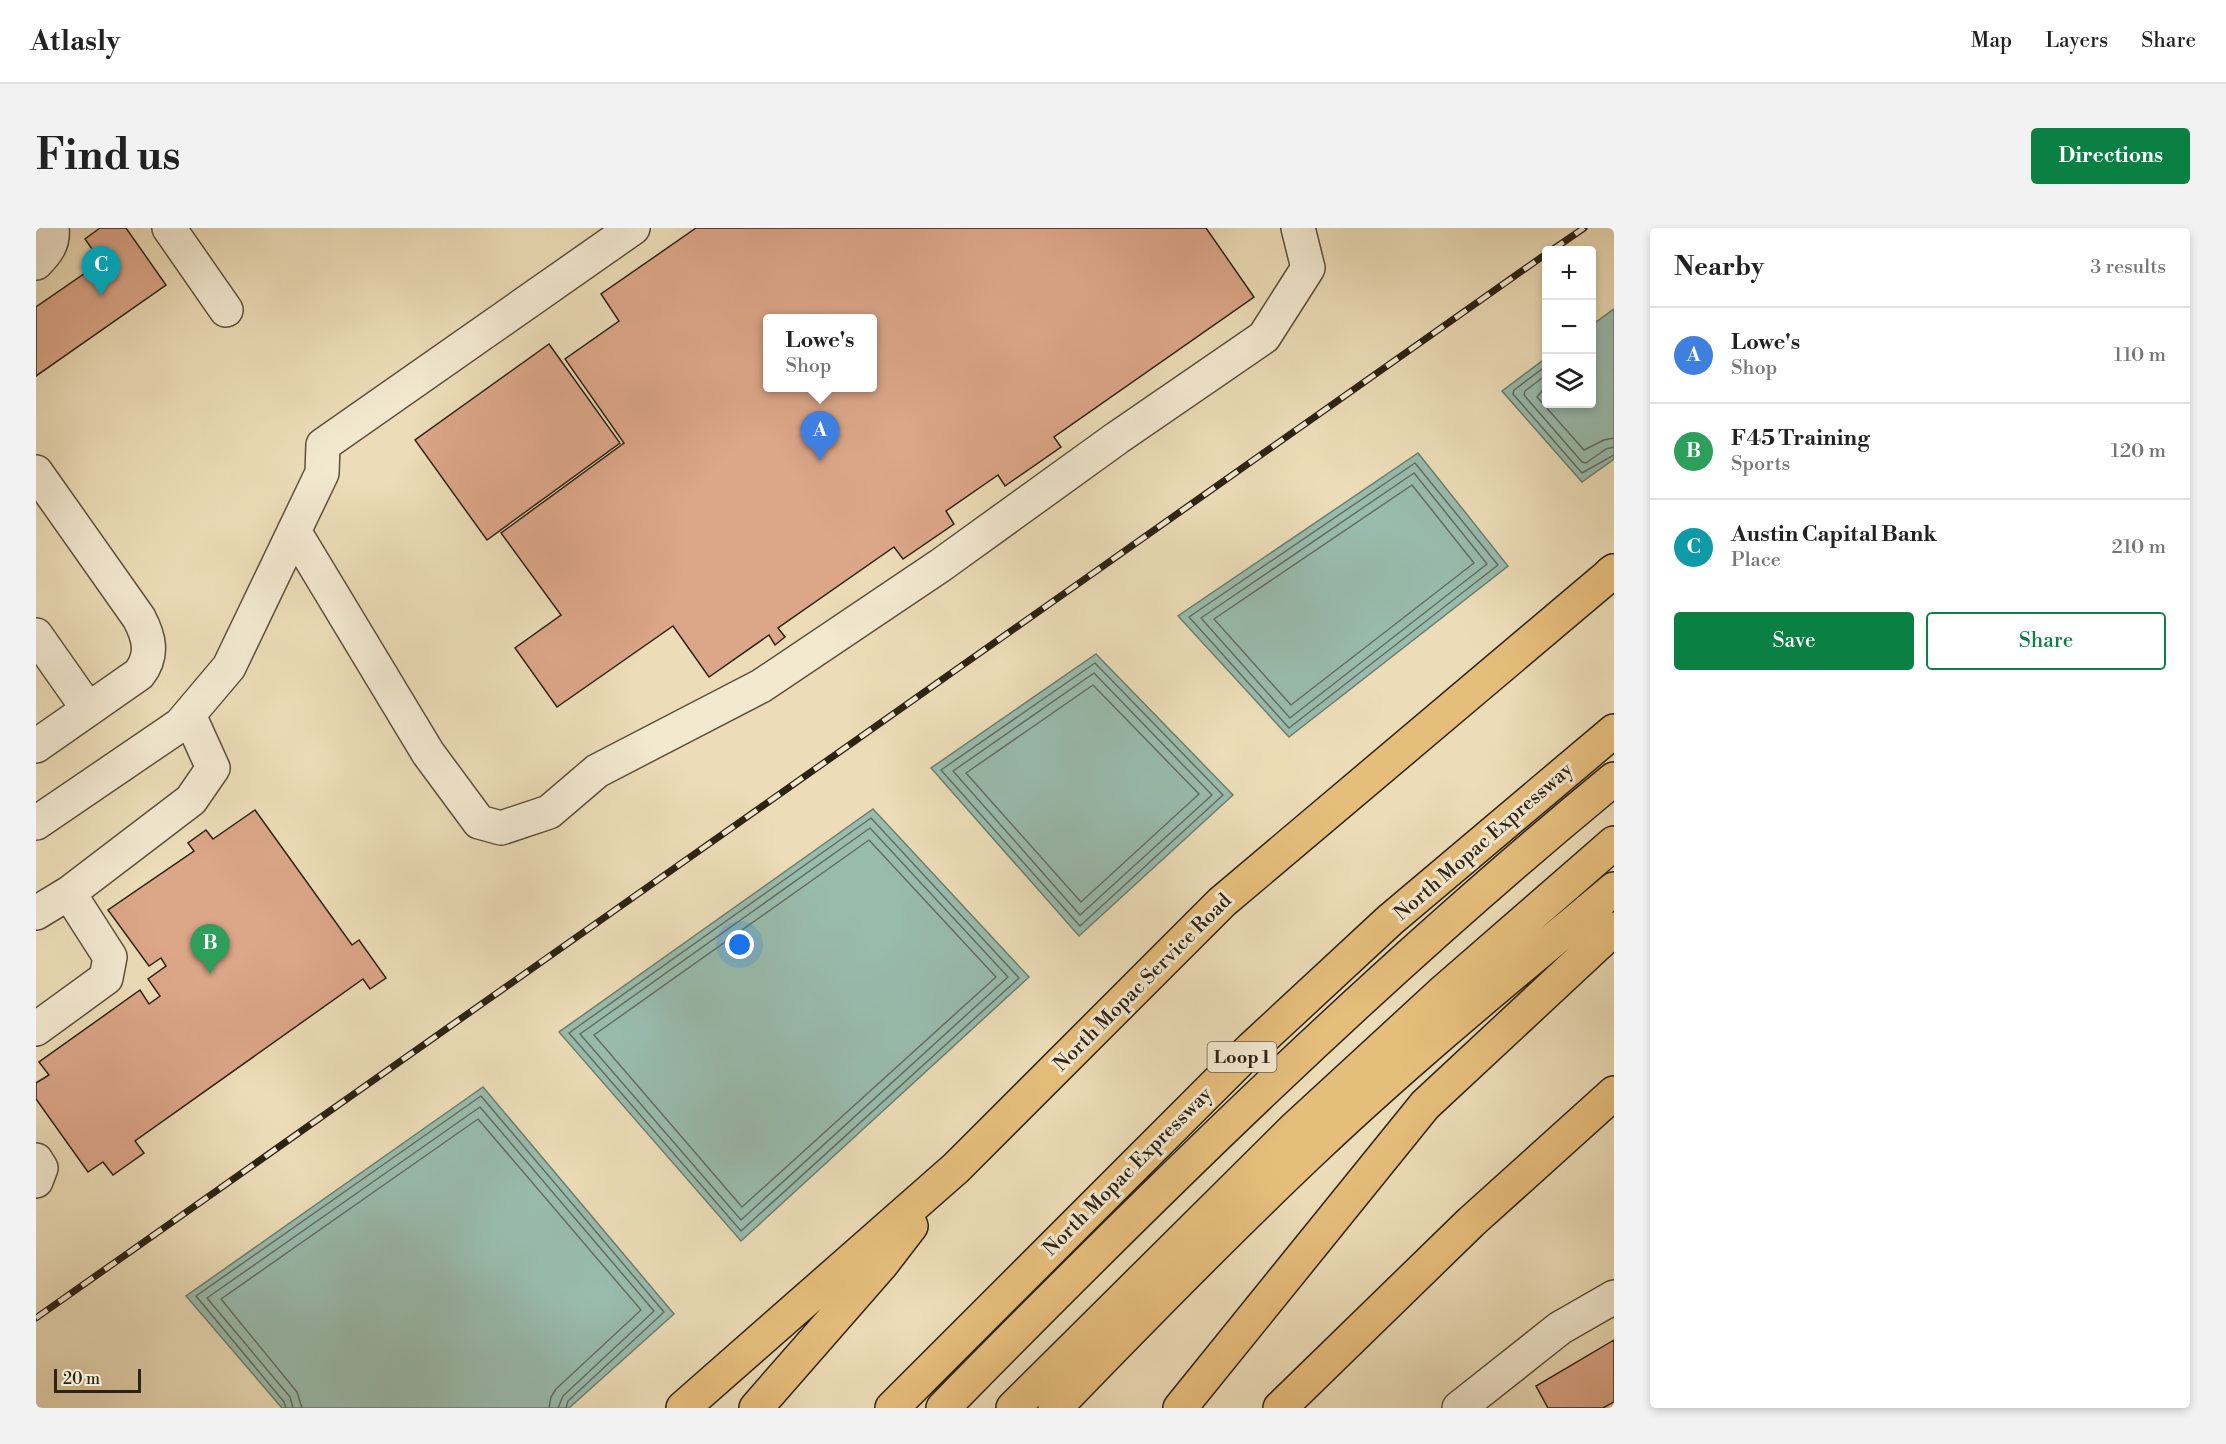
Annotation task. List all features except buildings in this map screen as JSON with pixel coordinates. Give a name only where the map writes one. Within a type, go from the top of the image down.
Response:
[{"type":"main road","name":"North Mopac Service Road","points":[[682,1408],[956,1167],[1222,902],[1613,572]]},
{"type":"main road","name":"North Mopac Expressway","points":[[892,1408],[1252,1048],[1390,920],[1614,731]]},
{"type":"main road","points":[[943,1408],[1250,1102],[1401,962],[1614,779]]},
{"type":"main road","points":[[1013,1408],[1294,1129],[1444,991],[1614,843]]},
{"type":"main road","points":[[1055,1408],[1155,1304],[1315,1148],[1422,1051],[1614,889]]},
{"type":"main road","points":[[1180,1408],[1425,1105],[1614,928]]},
{"type":"main road","points":[[1280,1408],[1471,1222],[1614,1093]]},
{"type":"main road","points":[[756,1408],[881,1265],[956,1167]]},
{"type":"lane","points":[[36,262],[44,255],[53,239],[52,228]]},
{"type":"lane","points":[[169,228],[226,310]]},
{"type":"lane","points":[[36,823],[180,726],[229,667],[322,473],[323,445],[633,228]]},
{"type":"lane","points":[[294,531],[428,753],[479,822],[501,828],[549,812],[597,771],[762,686],[941,565],[1117,438],[1264,337],[1308,268],[1298,228]]},
{"type":"lane","points":[[36,473],[139,618],[150,638],[146,665],[139,674],[36,746]]},
{"type":"lane","points":[[36,635],[88,709]]},
{"type":"lane","points":[[36,913],[69,893],[191,800],[213,768],[189,715]]},
{"type":"lane","points":[[36,1029],[106,978],[110,957],[69,893]]},
{"type":"lane","points":[[36,1160],[41,1168],[36,1181]]},
{"type":"lane","points":[[1459,1408],[1560,1328],[1614,1297]]},
{"type":"water","points":[[1614,309],[1614,459],[1582,482],[1502,391],[1542,361],[1542,408],[1596,408],[1596,322]]},
{"type":"water","points":[[1418,453],[1508,566],[1289,737],[1178,616]]},
{"type":"water","points":[[1096,654],[1233,795],[1079,936],[931,768]]},
{"type":"water","points":[[873,809],[1029,977],[741,1241],[559,1032]]},
{"type":"water","points":[[483,1087],[674,1314],[569,1408],[282,1408],[186,1296]]},
{"type":"railway","points":[[1558,246],[1584,228]]},
{"type":"railway","points":[[36,1318],[1542,257]]},
{"type":"place","name":"Austin Capital Bank","points":[[101,296]]},
{"type":"place","name":"Lowe's","points":[[820,461]]},
{"type":"place","name":"F45 Training","points":[[210,974]]}]
